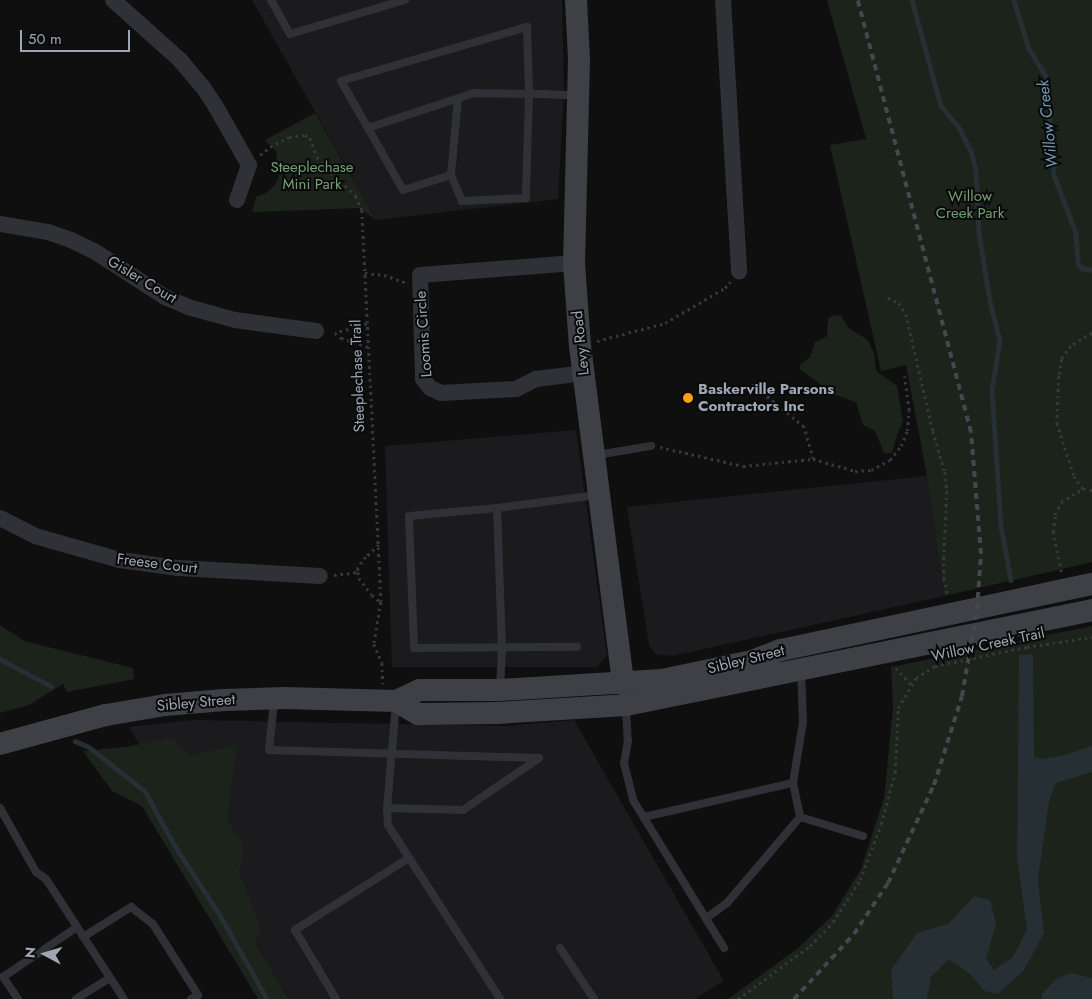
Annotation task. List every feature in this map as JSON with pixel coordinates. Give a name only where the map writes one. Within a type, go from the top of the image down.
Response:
[{"type":"street","points":[[113,0],[180,60],[203,87],[249,165],[237,200]]},
{"type":"street","name":"Levy Road","points":[[576,0],[578,95],[574,263],[580,346],[596,455],[625,694]]},
{"type":"street","points":[[723,0],[739,272]]},
{"type":"street","name":"Gisler Court","points":[[0,224],[48,232],[71,240],[94,251],[165,297],[188,307],[235,320],[316,331]]},
{"type":"street","name":"Loomis Circle","points":[[574,263],[420,275],[423,379],[430,388],[441,393],[516,389],[536,379],[584,373]]},
{"type":"street","name":"Freese Court","points":[[0,518],[35,536],[120,560],[178,568],[320,576]]},
{"type":"street","name":"Sibley Street","points":[[0,744],[106,715],[165,705],[224,700],[274,698],[390,701],[420,690],[500,690],[625,694],[671,678],[752,660],[781,650],[1092,584]]},
{"type":"street","name":"Sibley Street","points":[[390,701],[418,714],[498,713],[801,670],[1092,610]]},
{"type":"lane","points":[[271,0],[290,34],[406,0]]},
{"type":"lane","points":[[451,175],[403,190],[341,81],[527,27],[529,94],[526,198],[462,200],[451,175],[458,98]]},
{"type":"lane","points":[[368,128],[474,93],[578,95]]},
{"type":"lane","points":[[596,455],[651,446]]},
{"type":"lane","points":[[578,647],[502,649],[414,648],[409,516],[497,508],[600,495]]},
{"type":"lane","points":[[497,508],[502,649],[500,690]]},
{"type":"lane","points":[[800,818],[793,783],[803,722],[801,670]]},
{"type":"lane","points":[[625,694],[628,741],[624,763],[633,800],[724,948]]},
{"type":"lane","points":[[274,698],[269,750],[539,758],[463,810],[387,808]]},
{"type":"lane","points":[[390,701],[391,754],[387,808],[388,825],[500,999]]},
{"type":"lane","points":[[644,816],[793,783]]},
{"type":"lane","points":[[0,808],[36,872],[46,879],[124,999]]},
{"type":"lane","points":[[800,818],[863,836]]},
{"type":"lane","points":[[706,918],[726,903],[800,818]]},
{"type":"lane","points":[[336,999],[295,930],[409,858]]},
{"type":"lane","points":[[83,937],[130,907],[154,924],[198,995],[191,999]]},
{"type":"lane","points":[[18,999],[3,978],[77,927]]},
{"type":"lane","points":[[560,948],[594,999]]},
{"type":"lane","points":[[76,999],[110,978]]},
{"type":"path","name":"Steeplechase Trail","points":[[249,165],[270,147],[289,137],[305,135],[310,138],[326,168],[351,190],[360,203],[381,602],[374,644],[382,663],[390,701]]},
{"type":"path","points":[[580,346],[665,323],[725,288],[739,272]]},
{"type":"path","points":[[365,273],[384,275],[403,283],[420,282]]},
{"type":"path","points":[[888,298],[899,303],[906,314],[933,431],[945,472],[947,491],[944,528],[944,578],[954,614]]},
{"type":"path","points":[[367,324],[335,333],[341,338],[368,347]]},
{"type":"path","points":[[357,328],[358,343]]},
{"type":"path","points":[[1083,489],[1074,476],[1067,451],[1059,435],[1057,423],[1059,376],[1062,359],[1071,346],[1092,333]]},
{"type":"path","points":[[651,446],[743,466],[813,459],[854,471],[871,470],[890,460],[901,446],[907,431],[909,410],[904,376]]},
{"type":"path","points":[[749,382],[804,427],[813,459]]},
{"type":"path","points":[[1064,590],[1055,549],[1053,532],[1055,515],[1061,502],[1083,489],[1092,490]]},
{"type":"path","points":[[379,544],[366,556],[358,572],[359,578],[372,595],[381,602]]},
{"type":"path","points":[[320,576],[358,572]]},
{"type":"path","name":"Willow Creek Trail","points":[[738,999],[810,946],[832,922],[860,880],[881,824],[891,790],[898,748],[898,708],[911,684],[920,674],[935,666],[1027,647],[1092,637]]},
{"type":"path","points":[[895,664],[897,670],[911,684]]},
{"type":"shaded area","points":[[252,0],[562,0],[564,92],[558,199],[376,220]]},
{"type":"shaded area","points":[[576,430],[607,656],[597,667],[392,667],[385,446]]},
{"type":"shaded area","points":[[927,476],[944,596],[672,656],[655,654],[649,645],[627,507]]},
{"type":"shaded area","points":[[1033,654],[1034,757],[1041,759],[1065,755],[1092,746],[1092,772],[1056,783],[1049,802],[1038,879],[1044,933],[1024,970],[998,994],[984,991],[971,975],[949,959],[931,977],[927,999],[893,999],[891,970],[917,933],[948,924],[974,896],[990,900],[996,924],[986,959],[994,970],[1013,957],[1027,929],[1017,859],[1019,655]]},
{"type":"shaded area","points":[[193,720],[505,726],[574,720],[724,981],[694,999],[288,999],[129,727]]},
{"type":"shaded area","points":[[1071,973],[1092,978],[1092,999],[1042,999],[1042,994],[1056,979]]},
{"type":"green space","name":"Willow Creek Park","points":[[827,0],[1092,0],[1092,562],[944,596],[927,476],[906,365],[881,371],[830,145],[866,139]]},
{"type":"green space","name":"Steeplechase Mini Park","points":[[315,113],[376,220],[359,208],[252,212],[256,197],[266,193],[275,185],[279,177],[276,151],[265,140]]},
{"type":"green space","points":[[834,315],[841,316],[849,328],[868,340],[874,353],[876,371],[897,386],[903,422],[892,453],[884,453],[875,431],[863,425],[856,402],[833,394],[800,369],[800,365],[810,357],[815,342],[827,336],[828,318]]},
{"type":"green space","points":[[0,625],[24,641],[133,668],[134,679],[67,692],[63,684],[29,705],[0,713]]},
{"type":"green space","points":[[1092,626],[1092,999],[728,999],[797,949],[832,916],[861,869],[884,798],[893,708],[891,667]]},
{"type":"green space","points":[[172,738],[189,756],[237,745],[227,819],[244,846],[239,872],[261,929],[255,942],[288,999],[258,999],[142,806],[112,791],[83,751],[125,747]]},
{"type":"waterway","points":[[912,0],[941,106],[960,129],[972,154],[976,171],[979,233],[990,301],[1000,341],[992,390],[1001,526],[1011,580]]},
{"type":"waterway","name":"Willow Creek","points":[[1014,0],[1029,49],[1047,78],[1054,175],[1076,233],[1078,263],[1082,268],[1092,270]]},
{"type":"waterway","points":[[0,659],[51,686]]},
{"type":"waterway","points":[[75,741],[89,747],[145,791],[175,846],[220,915],[267,999]]},
{"type":"railway","points":[[794,999],[854,934],[888,883],[934,785],[962,696],[977,609],[981,554],[971,432],[858,0]]},
{"type":"place","name":"Baskerville Parsons Contractors Inc","points":[[688,398]]}]
